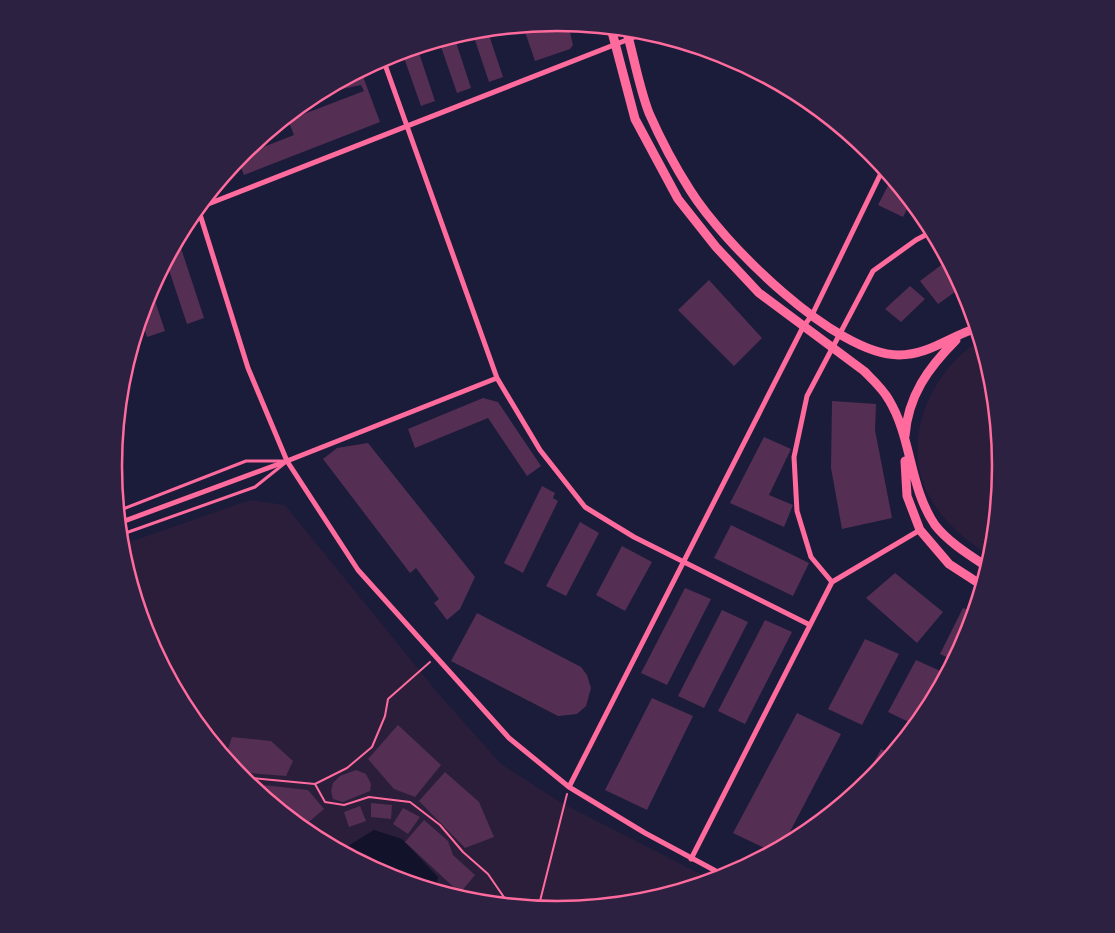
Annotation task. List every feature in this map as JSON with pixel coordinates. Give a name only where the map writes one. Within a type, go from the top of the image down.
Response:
[{"type":"main road","points":[[612,35],[635,118],[678,199],[716,247],[759,293],[864,371],[889,399],[905,442],[920,497],[936,526],[965,552],[981,563]]},
{"type":"main road","points":[[629,38],[649,113],[690,191],[727,237],[769,282],[840,335],[880,352],[898,355],[921,352],[940,345],[971,329]]},
{"type":"main road","points":[[965,332],[939,357],[916,391],[907,415],[905,442],[907,496],[920,530],[949,564],[977,582]]},
{"type":"street","points":[[212,203],[615,43],[624,37]]},
{"type":"street","points":[[386,66],[497,378],[540,450],[585,507],[634,537],[810,625]]},
{"type":"street","points":[[569,787],[682,561],[803,327],[812,315],[880,175]]},
{"type":"street","points":[[201,218],[248,368],[287,461],[358,570],[509,738],[569,787],[691,859],[717,872]]},
{"type":"street","points":[[832,582],[811,557],[797,511],[794,457],[807,396],[873,271],[925,235]]},
{"type":"street","points":[[126,521],[287,461],[497,378]]},
{"type":"street","points":[[691,859],[832,582],[920,530]]},
{"type":"lane","points":[[124,508],[246,461],[287,461]]},
{"type":"lane","points":[[128,532],[254,487],[287,461]]},
{"type":"path","points":[[255,779],[315,784],[347,768],[372,747],[384,716],[388,699],[436,656]]},
{"type":"path","points":[[315,784],[325,802],[344,805],[369,797],[410,802],[440,825],[463,852],[488,874],[505,898]]},
{"type":"path","points":[[540,901],[569,787]]},
{"type":"shaded area","points":[[975,344],[984,382],[992,438],[992,495],[984,552],[956,531],[935,506],[921,475],[917,453],[919,431],[925,409],[935,388],[948,369],[963,353]]},
{"type":"shaded area","points":[[250,500],[285,505],[437,692],[501,764],[560,802],[705,876],[670,887],[614,898],[558,902],[529,901],[473,893],[418,879],[365,857],[340,843],[293,812],[271,794],[230,753],[212,731],[181,684],[155,633],[137,579],[129,542]]},
{"type":"shaded area","points":[[374,830],[402,839],[438,877],[437,885],[418,879],[391,869],[347,847]]},
{"type":"building","points":[[570,31],[573,45],[570,49],[535,61],[525,32]]},
{"type":"building","points":[[490,37],[503,77],[489,82],[475,40]]},
{"type":"building","points":[[456,44],[471,88],[457,93],[441,47]]},
{"type":"building","points":[[419,54],[435,101],[421,106],[404,59]]},
{"type":"building","points":[[363,77],[380,122],[244,175],[241,168],[262,148],[294,135],[290,124],[293,121],[302,115],[364,91],[361,85],[342,89]]},
{"type":"building","points":[[889,184],[908,210],[907,209],[903,217],[878,205]]},
{"type":"building","points":[[181,249],[204,318],[187,324],[169,270]]},
{"type":"building","points":[[942,264],[956,291],[938,304],[920,281]]},
{"type":"building","points":[[709,280],[762,338],[734,366],[678,310]]},
{"type":"building","points":[[910,286],[925,299],[901,322],[885,309]]},
{"type":"building","points":[[155,300],[165,331],[147,337],[144,329]]},
{"type":"building","points":[[483,398],[498,402],[541,466],[527,476],[488,418],[415,448],[408,429]]},
{"type":"building","points":[[832,401],[876,404],[875,430],[892,518],[842,529],[831,468]]},
{"type":"building","points":[[764,437],[791,449],[769,495],[793,505],[784,527],[730,503]]},
{"type":"building","points":[[368,443],[475,577],[460,609],[447,620],[434,603],[439,599],[416,568],[410,573],[323,459],[337,448]]},
{"type":"building","points":[[542,486],[555,493],[553,498],[558,501],[523,573],[504,563]]},
{"type":"building","points":[[580,522],[599,533],[566,596],[546,586]]},
{"type":"building","points":[[731,525],[809,563],[793,596],[714,558]]},
{"type":"building","points":[[622,546],[652,562],[625,611],[596,595]]},
{"type":"building","points":[[895,573],[943,612],[917,643],[866,598]]},
{"type":"building","points":[[685,588],[711,599],[667,685],[641,673]]},
{"type":"building","points":[[963,608],[968,610],[948,658],[940,654]]},
{"type":"building","points":[[722,610],[748,622],[704,708],[678,696]]},
{"type":"building","points":[[477,613],[581,667],[587,675],[591,688],[586,706],[577,714],[558,716],[451,661]]},
{"type":"building","points":[[765,620],[792,632],[745,724],[718,711]]},
{"type":"building","points":[[865,639],[899,654],[862,725],[828,709]]},
{"type":"building","points":[[916,660],[941,671],[909,722],[888,712]]},
{"type":"building","points":[[652,698],[693,716],[647,810],[605,790]]},
{"type":"building","points":[[797,713],[841,734],[788,835],[765,848],[733,833]]},
{"type":"building","points":[[398,725],[441,765],[415,797],[394,789],[368,759]]},
{"type":"building","points":[[232,737],[271,741],[293,761],[286,776],[249,773],[228,749]]},
{"type":"building","points":[[881,749],[886,752],[885,753],[871,767]]},
{"type":"building","points":[[356,770],[366,774],[371,784],[370,791],[343,802],[333,799],[331,791],[333,783],[340,776]]},
{"type":"building","points":[[445,772],[479,802],[494,837],[465,848],[419,801]]},
{"type":"building","points":[[261,785],[308,790],[324,809],[308,823]]},
{"type":"building","points":[[371,803],[392,805],[391,819],[371,817]]},
{"type":"building","points":[[360,806],[366,821],[349,827],[344,812]]},
{"type":"building","points":[[403,808],[420,817],[408,834],[393,824]]},
{"type":"building","points":[[424,820],[448,841],[453,855],[475,875],[462,891],[456,889],[405,842]]}]
